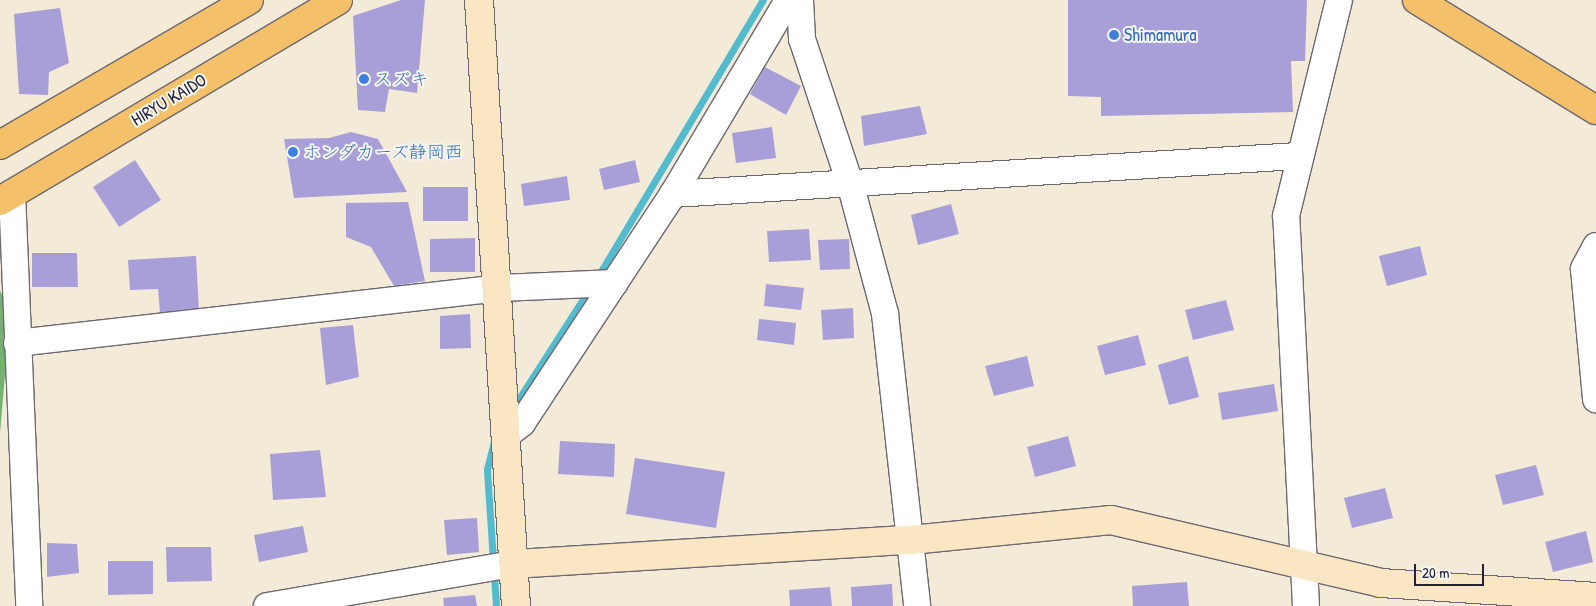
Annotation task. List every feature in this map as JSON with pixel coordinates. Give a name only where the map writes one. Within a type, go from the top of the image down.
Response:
[{"type":"main road","points":[[0,139],[248,0]]},
{"type":"main road","name":"HIRYU KAIDO","points":[[6,197],[338,0]]},
{"type":"main road","points":[[1417,0],[1596,110]]},
{"type":"street","points":[[479,0],[508,434],[516,606]]},
{"type":"street","points":[[508,434],[522,423],[615,283],[672,194],[788,0]]},
{"type":"street","points":[[800,0],[802,39],[850,183],[885,314],[918,606]]},
{"type":"street","points":[[1306,606],[1286,216],[1297,156],[1339,0]]},
{"type":"street","points":[[672,194],[1297,156]]},
{"type":"street","points":[[6,197],[17,343],[29,606]]},
{"type":"street","points":[[1596,246],[1584,269],[1596,399]]},
{"type":"street","points":[[17,343],[499,288],[615,283]]},
{"type":"street","points":[[267,606],[514,564],[911,540],[1111,520],[1381,582],[1596,597]]},
{"type":"green space","points":[[0,290],[10,316],[0,433]]},
{"type":"building","points":[[401,0],[425,0],[417,93],[389,89],[385,112],[358,110],[353,16]]},
{"type":"building","points":[[1068,0],[1307,0],[1305,61],[1291,61],[1293,112],[1101,116],[1101,97],[1068,96]]},
{"type":"building","points":[[60,8],[69,63],[49,72],[48,95],[19,94],[14,14]]},
{"type":"building","points":[[765,67],[801,86],[786,115],[750,94]]},
{"type":"building","points":[[920,106],[927,134],[864,146],[861,116]]},
{"type":"building","points":[[772,127],[776,158],[736,163],[732,133]]},
{"type":"building","points":[[351,132],[378,139],[407,192],[294,198],[284,139],[329,138]]},
{"type":"building","points":[[135,160],[161,200],[119,227],[93,187]]},
{"type":"building","points":[[635,160],[640,182],[604,190],[599,169]]},
{"type":"building","points":[[567,176],[570,200],[524,206],[521,184]]},
{"type":"building","points":[[423,187],[468,187],[468,221],[423,221]]},
{"type":"building","points":[[408,202],[425,281],[394,286],[371,247],[346,237],[346,203]]},
{"type":"building","points":[[951,204],[959,234],[918,245],[911,215]]},
{"type":"building","points":[[809,229],[811,260],[769,262],[767,231]]},
{"type":"building","points":[[475,238],[475,272],[430,272],[430,239]]},
{"type":"building","points":[[849,239],[850,269],[820,270],[818,240]]},
{"type":"building","points":[[1420,246],[1427,275],[1387,286],[1379,256]]},
{"type":"building","points":[[32,253],[77,253],[78,287],[32,287]]},
{"type":"building","points":[[196,256],[199,311],[160,313],[158,289],[130,290],[128,260]]},
{"type":"building","points":[[766,284],[804,288],[801,310],[764,306]]},
{"type":"building","points":[[1226,300],[1234,330],[1193,340],[1185,310]]},
{"type":"building","points":[[853,308],[854,338],[823,340],[821,310]]},
{"type":"building","points":[[470,314],[471,348],[440,349],[440,316]]},
{"type":"building","points":[[759,319],[796,323],[794,345],[757,340]]},
{"type":"building","points":[[353,325],[359,377],[326,385],[320,328]]},
{"type":"building","points":[[1138,335],[1146,365],[1105,375],[1097,346]]},
{"type":"building","points":[[1027,356],[1034,386],[994,396],[985,366]]},
{"type":"building","points":[[1188,356],[1199,397],[1169,405],[1158,365]]},
{"type":"building","points":[[1274,384],[1278,411],[1222,420],[1218,393]]},
{"type":"building","points":[[1068,436],[1076,466],[1035,477],[1027,447]]},
{"type":"building","points":[[560,441],[615,444],[614,477],[558,474]]},
{"type":"building","points":[[320,450],[326,497],[273,500],[270,454]]},
{"type":"building","points":[[635,458],[725,472],[716,528],[626,514]]},
{"type":"building","points":[[1536,465],[1544,495],[1503,505],[1495,475]]},
{"type":"building","points":[[1385,488],[1393,518],[1352,528],[1344,498]]},
{"type":"building","points":[[477,518],[479,552],[447,555],[444,520]]},
{"type":"building","points":[[303,526],[308,552],[259,562],[254,535]]},
{"type":"building","points":[[1586,531],[1593,562],[1553,572],[1545,542]]},
{"type":"building","points":[[47,543],[77,544],[79,573],[47,577]]},
{"type":"building","points":[[166,547],[211,547],[212,581],[167,582]]},
{"type":"building","points":[[108,561],[153,561],[153,594],[108,595]]},
{"type":"building","points":[[1187,582],[1189,606],[1133,606],[1132,586]]},
{"type":"building","points":[[892,584],[893,606],[852,606],[851,587]]},
{"type":"building","points":[[830,587],[832,606],[790,606],[789,590]]},
{"type":"building","points":[[475,595],[477,606],[444,606],[443,598]]},
{"type":"waterway","points":[[600,273],[763,0]]},
{"type":"waterway","points":[[513,408],[583,299]]},
{"type":"waterway","points":[[496,434],[487,469],[496,606]]},
{"type":"place","name":"Shimamura","points":[[1114,35]]},
{"type":"place","name":"スズキ","points":[[364,79]]},
{"type":"place","name":"ホンダカーズ静岡西","points":[[293,152]]}]
